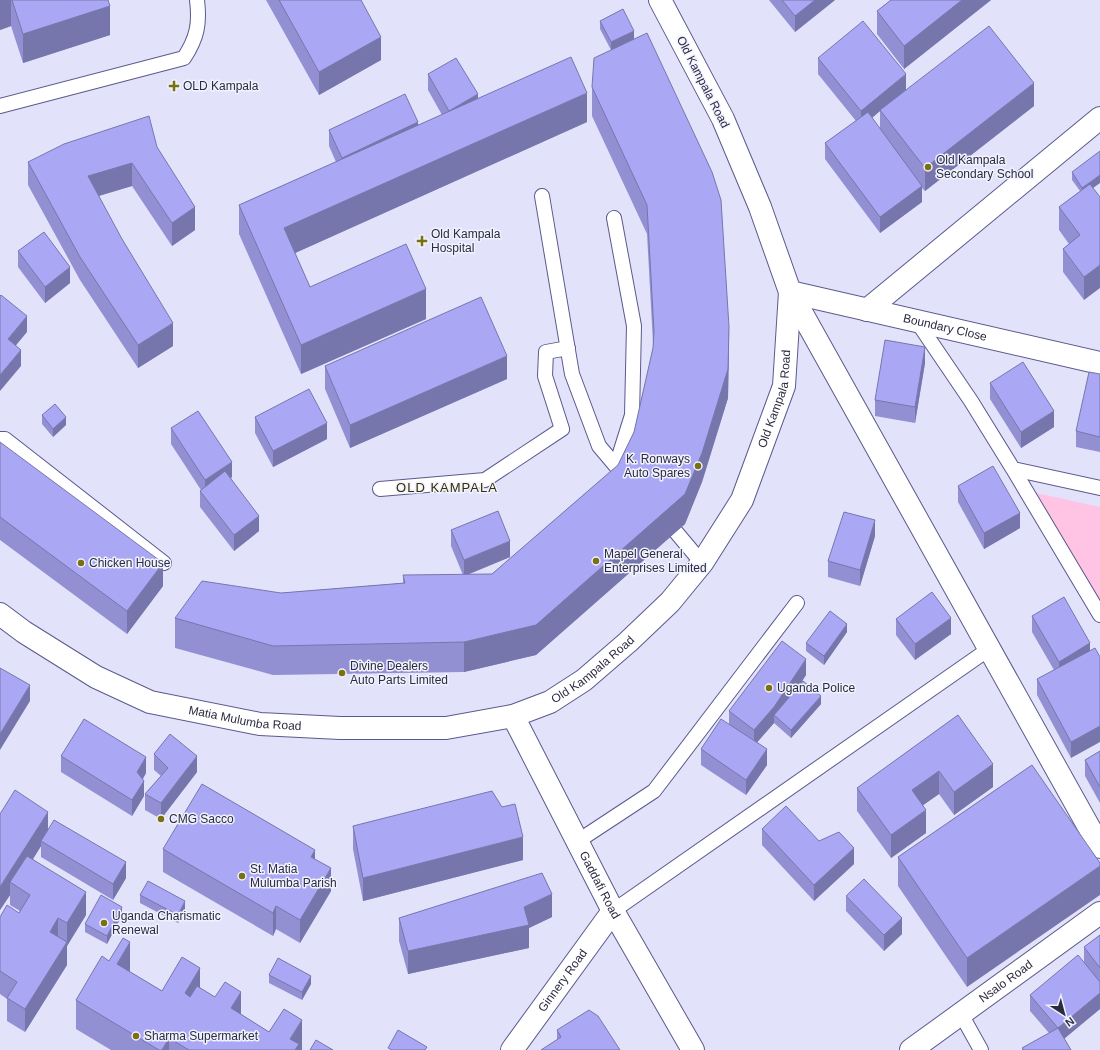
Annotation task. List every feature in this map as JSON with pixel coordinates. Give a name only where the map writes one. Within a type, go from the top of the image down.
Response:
[{"type":"street","name":"Old Kampala Road","points":[[514,716],[550,702],[584,680],[670,602],[702,563],[742,500],[784,386],[790,292],[760,207],[723,119],[660,0]]},
{"type":"street","points":[[867,310],[1100,118]]},
{"type":"street","name":"Boundary Close","points":[[790,292],[1100,363]]},
{"type":"street","points":[[790,292],[1100,847]]},
{"type":"street","name":"Matia Mulumba Road","points":[[0,614],[24,632],[96,677],[150,702],[260,724],[340,728],[446,728],[514,716]]},
{"type":"street","name":"Gaddafi Road","points":[[514,716],[613,911],[693,1050]]},
{"type":"street","name":"Ginnery Road","points":[[512,1050],[613,911]]},
{"type":"street","name":"Nsalo Road","points":[[911,1050],[1100,913]]},
{"type":"lane","points":[[0,106],[184,58],[192,45],[199,21],[197,0]]},
{"type":"lane","points":[[542,196],[572,374],[599,446],[626,478]]},
{"type":"lane","points":[[614,218],[634,326],[632,415],[616,466]]},
{"type":"lane","points":[[916,320],[971,402],[1013,469],[1100,615]]},
{"type":"lane","points":[[380,489],[485,480],[562,429],[545,376],[546,352],[568,348]]},
{"type":"lane","points":[[0,439],[5,439],[164,564]]},
{"type":"lane","points":[[1013,469],[1100,488]]},
{"type":"lane","points":[[676,532],[702,563]]},
{"type":"lane","points":[[578,841],[654,791],[797,603]]},
{"type":"lane","points":[[613,911],[989,649]]},
{"type":"lane","points":[[961,1014],[981,1050]]},
{"type":"shaded area","points":[[1032,492],[1100,507],[1100,605]]},
{"type":"building","points":[[12,0],[108,0],[110,6],[23,34]]},
{"type":"building","points":[[279,0],[361,0],[381,37],[319,72]]},
{"type":"building","points":[[782,0],[815,0],[795,16]]},
{"type":"building","points":[[891,0],[962,0],[904,46],[877,11]]},
{"type":"building","points":[[623,9],[634,31],[611,42],[600,21]]},
{"type":"building","points":[[863,21],[906,74],[861,111],[818,58]]},
{"type":"building","points":[[989,26],[1034,83],[925,168],[880,110]]},
{"type":"building","points":[[647,33],[712,172],[721,200],[729,327],[728,369],[702,453],[685,494],[536,625],[464,642],[273,646],[175,618],[202,581],[281,593],[405,583],[403,575],[492,574],[618,465],[634,432],[653,348],[654,331],[647,205],[592,87],[594,58]]},
{"type":"building","points":[[571,57],[587,93],[284,228],[310,287],[406,244],[426,289],[301,345],[239,205]]},
{"type":"building","points":[[456,58],[478,94],[449,111],[428,74]]},
{"type":"building","points":[[405,94],[418,122],[342,158],[329,130]]},
{"type":"building","points":[[868,112],[922,186],[880,217],[825,143]]},
{"type":"building","points":[[149,116],[157,147],[195,207],[172,223],[132,163],[88,176],[122,239],[173,323],[138,345],[80,257],[28,162],[64,144]]},
{"type":"building","points":[[1100,151],[1100,175],[1082,188],[1072,172]]},
{"type":"building","points":[[1090,184],[1100,197],[1100,265],[1084,277],[1063,249],[1080,235],[1059,207]]},
{"type":"building","points":[[44,232],[70,267],[45,287],[18,251]]},
{"type":"building","points":[[1,295],[27,316],[8,339],[21,350],[0,375],[0,296]]},
{"type":"building","points":[[481,297],[507,356],[350,425],[325,366]]},
{"type":"building","points":[[885,340],[925,347],[915,407],[875,400]]},
{"type":"building","points":[[1023,362],[1054,411],[1021,432],[990,383]]},
{"type":"building","points":[[1089,372],[1100,374],[1100,437],[1076,431]]},
{"type":"building","points":[[309,389],[327,423],[273,451],[255,417]]},
{"type":"building","points":[[55,404],[66,417],[53,429],[42,415]]},
{"type":"building","points":[[198,411],[232,462],[205,480],[171,428]]},
{"type":"building","name":"Chicken House","points":[[0,442],[163,563],[127,611],[0,517]]},
{"type":"building","points":[[993,466],[1020,513],[984,533],[958,486]]},
{"type":"building","points":[[225,471],[259,516],[234,535],[200,491]]},
{"type":"building","points":[[498,511],[510,541],[464,560],[451,530]]},
{"type":"building","points":[[844,512],[875,520],[860,570],[828,561]]},
{"type":"building","points":[[932,592],[951,618],[915,644],[896,619]]},
{"type":"building","points":[[1064,597],[1090,643],[1059,662],[1032,616]]},
{"type":"building","points":[[830,611],[847,624],[824,656],[806,643]]},
{"type":"building","points":[[782,641],[806,659],[774,707],[754,730],[729,711]]},
{"type":"building","points":[[1095,648],[1100,657],[1100,726],[1071,742],[1037,679]]},
{"type":"building","points":[[0,668],[30,685],[0,734]]},
{"type":"building","points":[[803,681],[821,696],[791,730],[774,715]]},
{"type":"building","points":[[958,715],[993,764],[954,792],[939,771],[912,790],[926,810],[891,835],[857,788]]},
{"type":"building","points":[[84,719],[146,757],[137,772],[144,781],[132,800],[61,756]]},
{"type":"building","points":[[721,719],[767,749],[746,780],[701,749]]},
{"type":"building","points":[[170,734],[197,756],[161,803],[145,794],[168,768],[154,754]]},
{"type":"building","points":[[1100,751],[1100,787],[1085,760]]},
{"type":"building","points":[[1032,765],[1100,863],[1100,866],[967,958],[898,857]]},
{"type":"building","name":"St. Matia Mulumba Parish","points":[[202,784],[315,850],[311,857],[331,868],[300,920],[276,906],[273,913],[163,849]]},
{"type":"building","points":[[15,790],[48,812],[0,887],[0,814]]},
{"type":"building","points":[[492,791],[502,807],[515,804],[523,837],[363,878],[353,826]]},
{"type":"building","points":[[786,806],[819,841],[839,832],[854,848],[814,885],[762,829]]},
{"type":"building","points":[[54,820],[126,862],[113,884],[41,841]]},
{"type":"building","points":[[27,856],[86,892],[67,923],[58,918],[50,932],[67,942],[25,1009],[7,998],[17,982],[0,971],[0,917],[7,905],[19,913],[30,895],[10,882]]},
{"type":"building","points":[[542,873],[552,894],[524,907],[529,925],[408,951],[399,918]]},
{"type":"building","points":[[864,879],[902,918],[884,935],[846,896]]},
{"type":"building","points":[[148,881],[185,901],[178,915],[140,895]]},
{"type":"building","points":[[101,895],[122,907],[107,936],[85,924]]},
{"type":"building","points":[[1100,935],[1100,968],[1084,947]]},
{"type":"building","points":[[123,938],[130,942],[117,964],[162,991],[182,957],[200,968],[185,993],[190,997],[197,986],[215,997],[225,982],[241,992],[231,1008],[269,1032],[284,1009],[302,1020],[290,1039],[299,1044],[295,1050],[189,1050],[169,1038],[162,1050],[159,1050],[76,1000],[102,956],[109,961]]},
{"type":"building","points":[[1078,955],[1100,982],[1100,993],[1058,1028],[1030,995]]},
{"type":"building","points":[[278,958],[311,976],[302,992],[269,975]]},
{"type":"building","points":[[589,1010],[598,1016],[620,1050],[541,1050],[561,1037],[557,1030]]},
{"type":"building","points":[[1058,1028],[1071,1050],[1024,1050],[1022,1048]]},
{"type":"building","points":[[398,1030],[427,1047],[425,1050],[392,1050],[388,1048]]},
{"type":"building","points":[[316,1040],[333,1050],[310,1050]]},
{"type":"place","name":"OLD Kampala","points":[[174,86]]},
{"type":"place","name":"Old Kampala Secondary School","points":[[928,167]]},
{"type":"place","name":"Old Kampala Hospital","points":[[422,241]]},
{"type":"place","name":"K. Ronways Auto Spares","points":[[698,466]]},
{"type":"place","name":"Mapel General Enterprises Limited","points":[[596,561]]},
{"type":"place","name":"Chicken House","points":[[81,563]]},
{"type":"place","name":"Divine Dealers Auto Parts Limited","points":[[342,673]]},
{"type":"place","name":"Uganda Police","points":[[769,688]]},
{"type":"place","name":"CMG Sacco","points":[[161,819]]},
{"type":"place","name":"St. Matia Mulumba Parish","points":[[242,876]]},
{"type":"place","name":"Uganda Charismatic Renewal","points":[[104,923]]},
{"type":"place","name":"Sharma Supermarket","points":[[136,1036]]},
{"type":"district","name":"OLD KAMPALA","points":[[447,487]]}]
